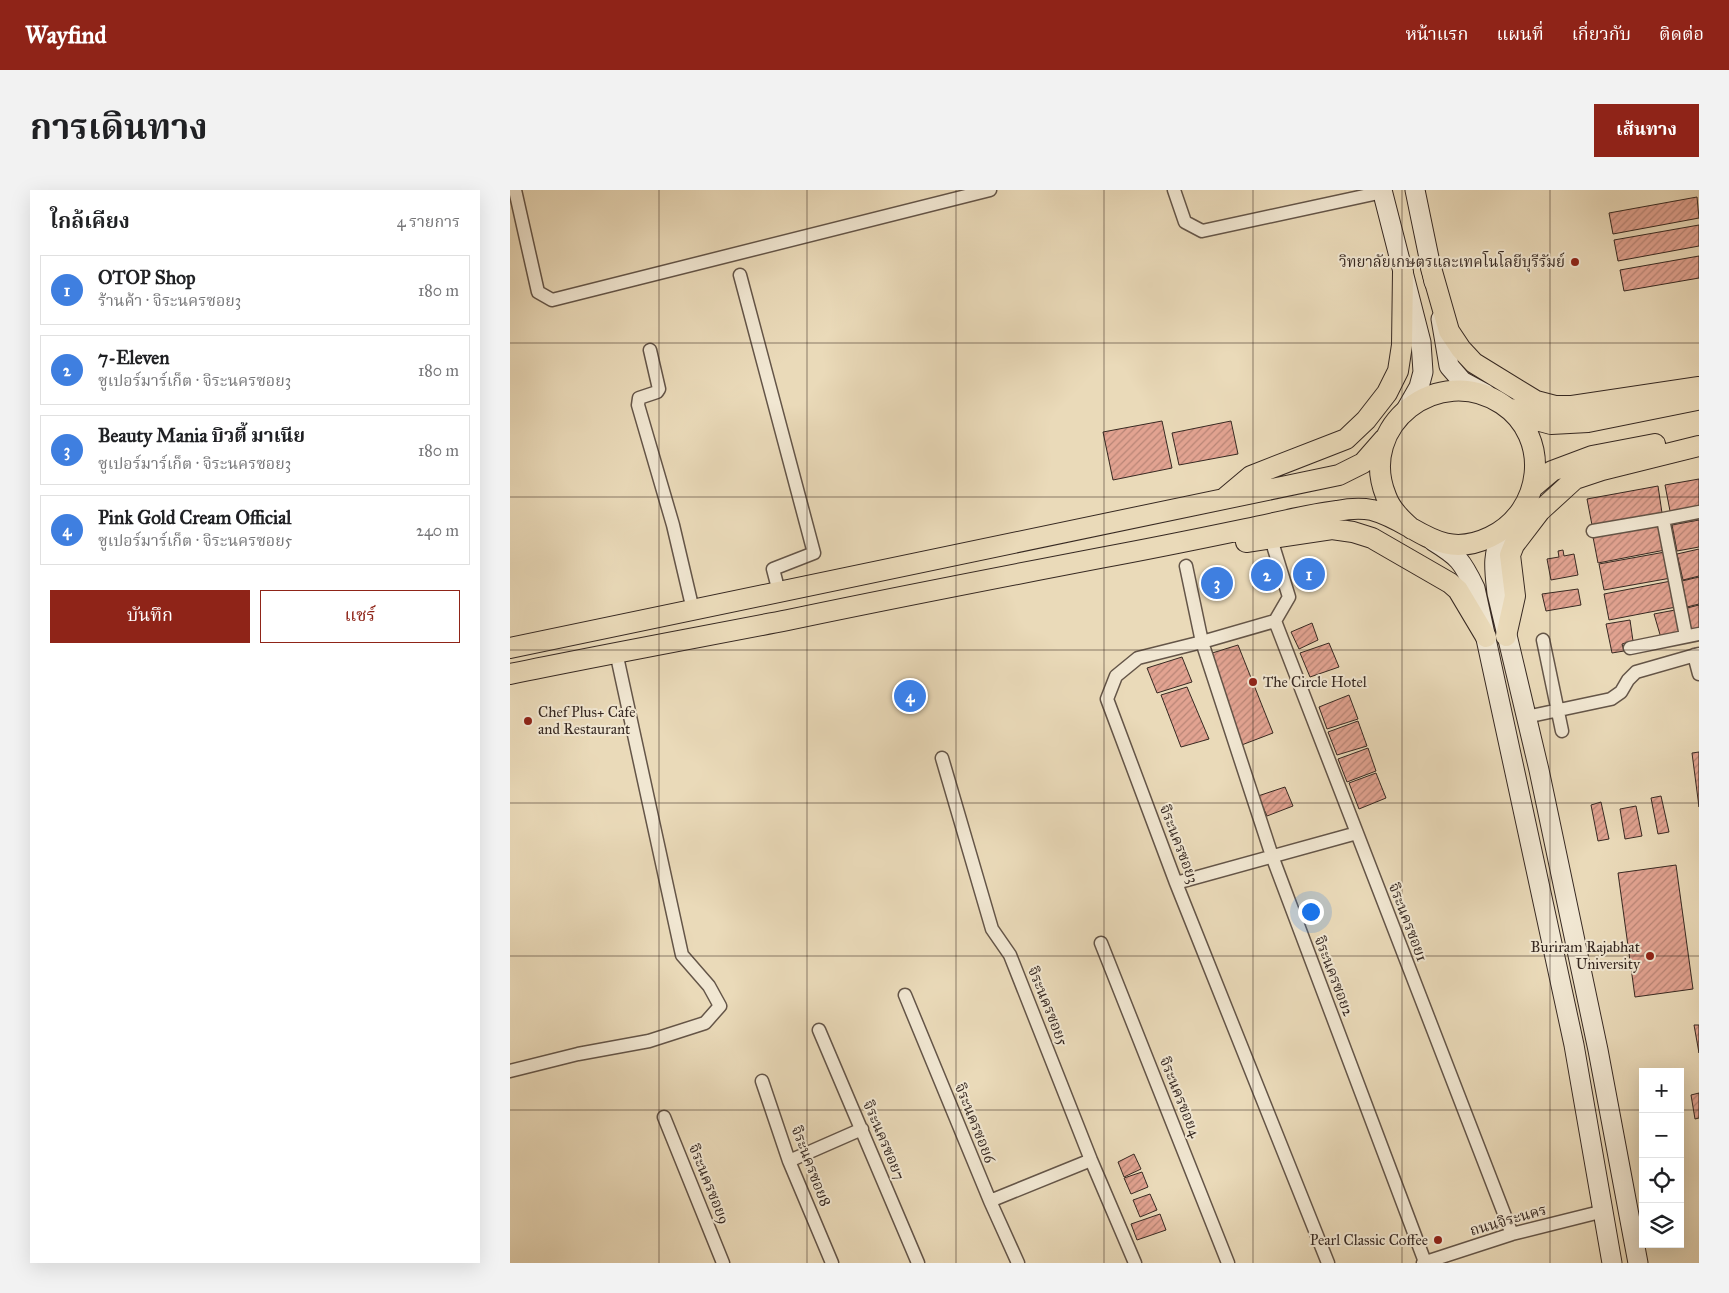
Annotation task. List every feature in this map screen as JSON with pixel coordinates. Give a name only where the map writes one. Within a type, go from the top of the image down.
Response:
[{"type":"main road","points":[[1414,190],[1449,366],[1462,381],[1529,418],[1551,424],[1588,422],[1699,399]]},
{"type":"main road","points":[[510,648],[1339,475],[1363,463],[1407,408],[1419,387],[1423,372],[1421,342],[1383,191]]},
{"type":"main road","points":[[1431,268],[1449,331],[1461,349],[1474,363],[1536,401],[1555,406],[1572,406],[1699,387]]},
{"type":"main road","points":[[1222,500],[1251,476],[1346,439],[1366,420],[1387,393],[1398,371],[1402,345],[1403,272]]},
{"type":"main road","points":[[1407,408],[1426,396],[1447,390],[1470,390],[1498,401],[1521,422],[1532,442],[1536,464],[1533,486],[1522,511],[1503,530],[1487,539],[1468,544],[1449,544],[1430,540]]},
{"type":"main road","points":[[1386,436],[1381,456],[1381,477],[1386,497],[1397,515],[1412,529]]},
{"type":"main road","points":[[1533,486],[1552,471],[1592,456],[1699,436]]},
{"type":"main road","points":[[1506,636],[1515,596],[1510,555],[1514,545],[1540,511],[1575,480],[1602,470],[1699,446]]},
{"type":"main road","points":[[510,674],[1196,540],[1339,510],[1369,509],[1388,516],[1453,553],[1464,566],[1475,588],[1574,1045],[1612,1263]]},
{"type":"main road","points":[[1196,540],[1244,542],[1332,529],[1353,532],[1372,538],[1454,586],[1486,637]]},
{"type":"main road","points":[[1503,530],[1496,546],[1493,564],[1497,594],[1598,1050],[1638,1263]]},
{"type":"street","points":[[515,190],[538,292],[552,300],[990,190]]},
{"type":"street","points":[[1174,190],[1186,222],[1202,231],[1383,191]]},
{"type":"street","points":[[740,276],[814,553],[773,569],[779,592]]},
{"type":"street","points":[[650,350],[659,389],[657,392],[639,398],[638,405],[673,525],[693,610]]},
{"type":"street","points":[[1593,531],[1699,512]]},
{"type":"street","points":[[1663,519],[1686,636]]},
{"type":"street","points":[[1271,539],[1289,597],[1275,621]]},
{"type":"street","name":"จิระนครซอย2","points":[[1186,566],[1202,642],[1272,856],[1424,1263]]},
{"type":"street","name":"จิระนครซอย3","points":[[1275,621],[1138,658],[1116,676],[1107,699],[1176,883],[1328,1263]]},
{"type":"street","name":"จิระนครซอย1","points":[[1275,621],[1512,1234]]},
{"type":"street","points":[[1630,648],[1699,634]]},
{"type":"street","points":[[1543,640],[1562,732]]},
{"type":"street","points":[[510,1071],[578,1054],[658,1038],[705,1023],[720,1006],[709,986],[682,955],[616,652]]},
{"type":"street","points":[[1526,718],[1611,700],[1621,692],[1628,680],[1636,672],[1696,654],[1699,674]]},
{"type":"street","name":"จิระนครซอย5","points":[[942,758],[992,929],[1010,955],[1091,1160],[1135,1263]]},
{"type":"street","points":[[1176,883],[1357,833]]},
{"type":"street","name":"จิระนครซอย4","points":[[1101,943],[1228,1263]]},
{"type":"street","name":"จิระนครซอย6","points":[[905,995],[990,1201],[1018,1263]]},
{"type":"street","name":"จิระนครซอย7","points":[[819,1030],[918,1263]]},
{"type":"street","name":"จิระนครซอย8","points":[[762,1080],[789,1161],[832,1263]]},
{"type":"street","name":"จิระนครซอย9","points":[[664,1117],[723,1263]]},
{"type":"street","points":[[789,1161],[862,1129]]},
{"type":"street","points":[[990,1201],[1091,1160]]},
{"type":"street","name":"ถนนจิระนคร","points":[[1424,1263],[1512,1234],[1604,1211]]},
{"type":"building","points":[[1697,197],[1699,218],[1613,234],[1609,213]]},
{"type":"building","points":[[1699,225],[1699,246],[1618,261],[1614,240]]},
{"type":"building","points":[[1699,256],[1699,278],[1624,291],[1620,270]]},
{"type":"building","points":[[1162,421],[1172,468],[1113,480],[1103,432]]},
{"type":"building","points":[[1231,421],[1238,454],[1179,465],[1172,433]]},
{"type":"building","points":[[1699,479],[1699,506],[1670,511],[1665,485]]},
{"type":"building","points":[[1658,486],[1662,513],[1592,525],[1587,499]]},
{"type":"building","points":[[1699,520],[1699,547],[1677,551],[1672,525]]},
{"type":"building","points":[[1660,524],[1665,550],[1598,563],[1593,537]]},
{"type":"building","points":[[1699,549],[1699,576],[1683,580],[1677,554]]},
{"type":"building","points":[[1563,550],[1564,556],[1574,554],[1578,575],[1551,580],[1547,559],[1559,557],[1558,551]]},
{"type":"building","points":[[1665,552],[1671,578],[1604,590],[1599,564]]},
{"type":"building","points":[[1699,577],[1699,604],[1687,607],[1682,581]]},
{"type":"building","points":[[1671,581],[1676,607],[1609,620],[1604,594]]},
{"type":"building","points":[[1578,589],[1581,605],[1546,611],[1542,594]]},
{"type":"building","points":[[1699,605],[1699,632],[1692,634],[1687,608]]},
{"type":"building","points":[[1675,610],[1680,634],[1661,638],[1654,614]]},
{"type":"building","points":[[1630,620],[1633,641],[1622,644],[1624,651],[1612,653],[1606,624]]},
{"type":"building","points":[[1312,623],[1318,640],[1299,649],[1291,632]]},
{"type":"building","points":[[1329,643],[1339,667],[1310,677],[1300,653]]},
{"type":"building","points":[[1238,645],[1273,733],[1239,746],[1209,654]]},
{"type":"building","points":[[1182,657],[1192,682],[1157,693],[1147,668]]},
{"type":"building","points":[[1187,687],[1209,739],[1181,747],[1161,695]]},
{"type":"building","points":[[1349,695],[1358,719],[1327,729],[1319,707]]},
{"type":"building","points":[[1358,721],[1367,746],[1337,755],[1328,732]]},
{"type":"building","points":[[1368,748],[1376,771],[1347,782],[1338,759]]},
{"type":"building","points":[[1699,752],[1699,807],[1692,753]]},
{"type":"building","points":[[1376,773],[1386,798],[1359,809],[1349,783]]},
{"type":"building","points":[[1285,787],[1293,806],[1267,816],[1258,796]]},
{"type":"building","points":[[1661,796],[1669,832],[1658,834],[1651,798]]},
{"type":"building","points":[[1601,802],[1609,839],[1598,841],[1591,805]]},
{"type":"building","points":[[1636,806],[1642,836],[1625,839],[1620,809]]},
{"type":"building","points":[[1676,865],[1693,989],[1635,997],[1618,873]]},
{"type":"building","points":[[1694,1025],[1699,1025],[1699,1053]]},
{"type":"building","points":[[1699,1093],[1699,1118],[1695,1119],[1691,1095]]},
{"type":"building","points":[[1134,1154],[1141,1169],[1124,1177],[1118,1162]]},
{"type":"building","points":[[1142,1172],[1148,1187],[1131,1194],[1124,1178]]},
{"type":"building","points":[[1150,1194],[1157,1210],[1140,1217],[1133,1200]]},
{"type":"building","points":[[1160,1214],[1166,1230],[1137,1240],[1131,1224]]},
{"type":"place","name":"วิทยาลัยเกษตรและเทคโนโลยีบุรีรัมย์","points":[[1575,262]]},
{"type":"place","name":"OTOP Shop","points":[[1309,574]]},
{"type":"place","name":"7-Eleven","points":[[1267,575]]},
{"type":"place","name":"Beauty Mania บิวตี้ มาเนีย","points":[[1217,583]]},
{"type":"place","name":"The Circle Hotel","points":[[1253,682]]},
{"type":"place","name":"Pink Gold Cream Official","points":[[910,696]]},
{"type":"place","name":"Chef Plus+ Cafe and Restaurant","points":[[528,721]]},
{"type":"place","name":"Buriram Rajabhat University","points":[[1650,956]]},
{"type":"place","name":"Pearl Classic Coffee","points":[[1438,1240]]}]
